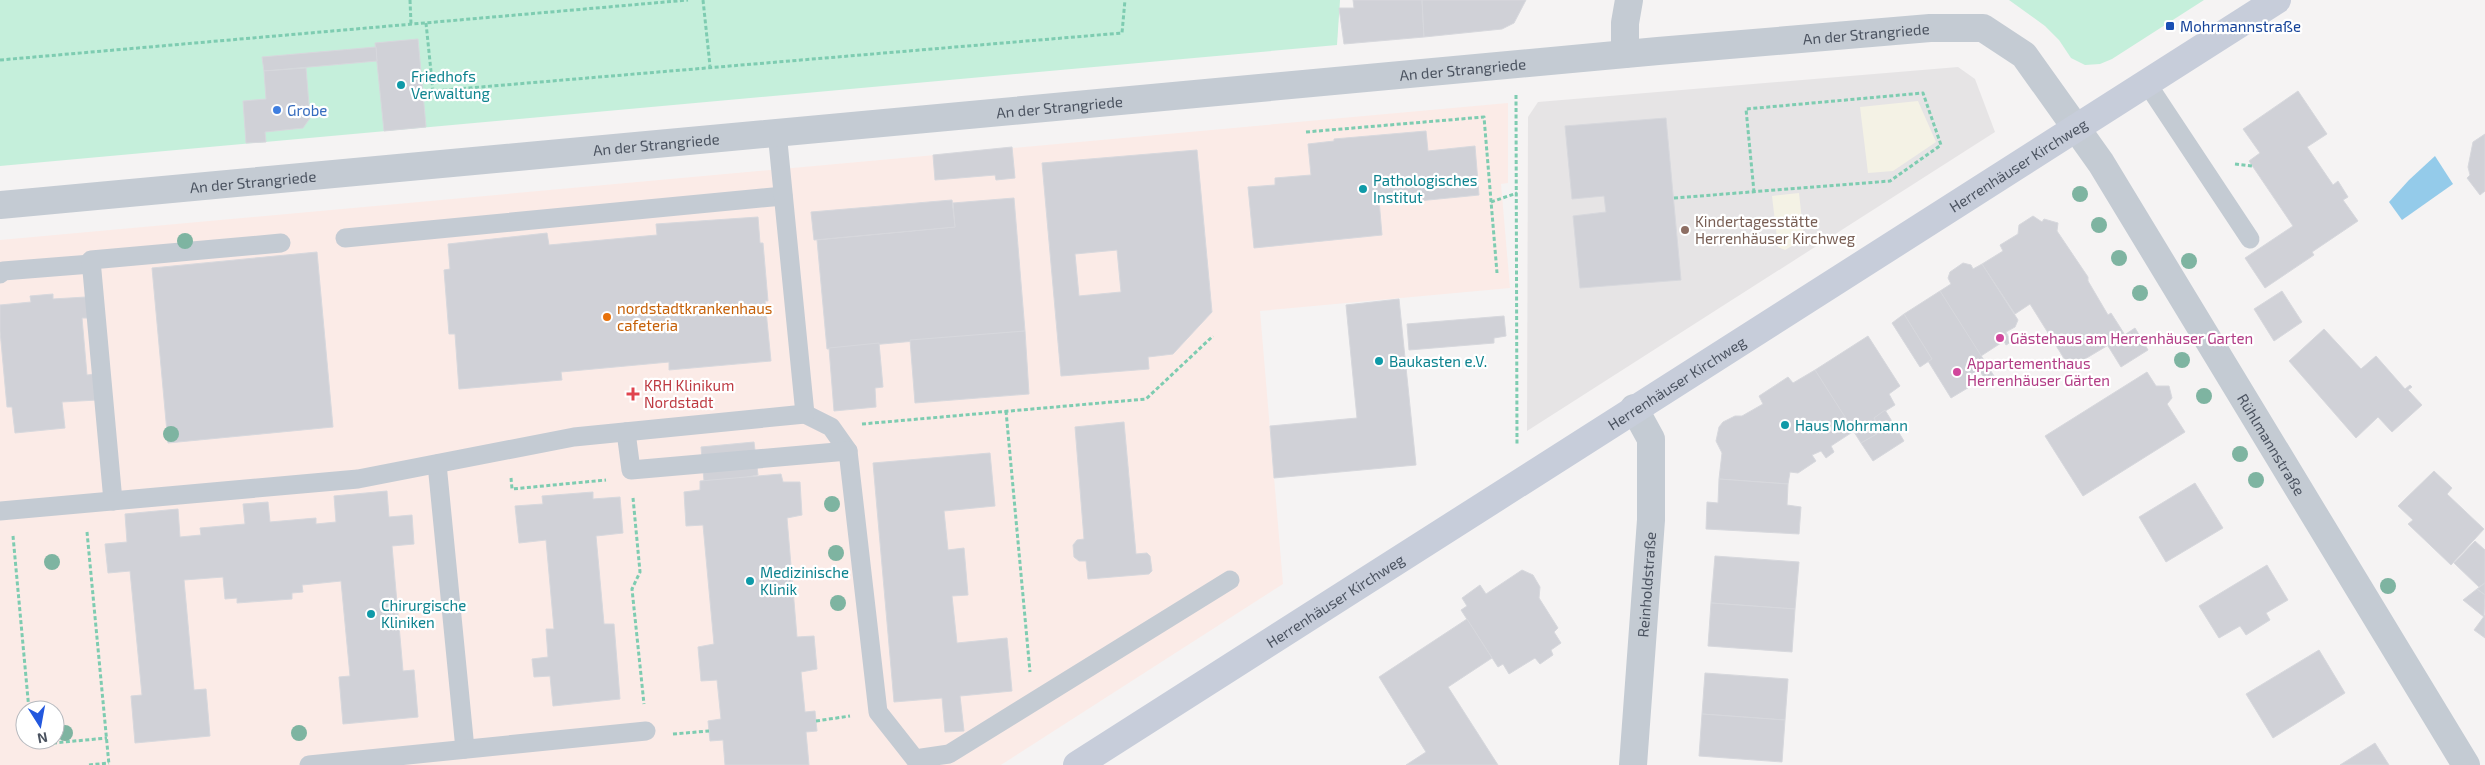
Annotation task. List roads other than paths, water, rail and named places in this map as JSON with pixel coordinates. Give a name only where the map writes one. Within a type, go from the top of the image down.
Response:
[{"type":"street","points":[[1625,54],[1624,23],[1629,0]]},
{"type":"street","name":"Herrenhäuser Kirchweg","points":[[1077,765],[2276,0]]},
{"type":"street","name":"An der Strangriede","points":[[0,205],[1625,54],[1930,28],[1983,28],[2024,55],[2076,126]]},
{"type":"street","name":"Rühlmannstraße","points":[[2076,126],[2101,163],[2466,765]]},
{"type":"street","name":"Reinholdstraße","points":[[1633,765],[1651,520],[1651,439],[1634,408]]},
{"type":"lane","points":[[2146,82],[2250,239]]},
{"type":"lane","points":[[777,132],[805,414]]},
{"type":"lane","points":[[345,238],[783,196]]},
{"type":"lane","points":[[113,501],[91,260],[281,242]]},
{"type":"lane","points":[[0,274],[3,271],[91,264]]},
{"type":"lane","points":[[5,510],[358,480],[574,437],[805,414],[831,427],[848,451],[878,712],[915,759],[949,754],[1230,580]]},
{"type":"lane","points":[[626,432],[631,474],[848,451]]},
{"type":"lane","points":[[437,464],[464,749]]},
{"type":"lane","points":[[309,765],[646,732]]},
{"type":"water","points":[[2435,156],[2453,184],[2402,220],[2389,202]]},
{"type":"place","name":"Mohrmannstraße","points":[[2170,26]]},
{"type":"place","name":"Friedhofs Verwaltung","points":[[401,85]]},
{"type":"place","name":"Grobe","points":[[277,110]]},
{"type":"place","name":"Pathologisches Institut","points":[[1363,189]]},
{"type":"place","name":"Kindertagesstätte Herrenhäuser Kirchweg","points":[[1685,230]]},
{"type":"place","name":"nordstadtkrankenhaus cafeteria","points":[[607,317]]},
{"type":"place","name":"Gästehaus am Herrenhäuser Garten","points":[[2000,338]]},
{"type":"place","name":"Baukasten e.V.","points":[[1379,361]]},
{"type":"place","name":"Appartementhaus Herrenhäuser Gärten","points":[[1957,372]]},
{"type":"place","name":"KRH Klinikum Nordstadt","points":[[633,394]]},
{"type":"place","name":"Haus Mohrmann","points":[[1785,425]]},
{"type":"place","name":"Medizinische Klinik","points":[[750,581]]},
{"type":"place","name":"Chirurgische Kliniken","points":[[371,614]]}]
